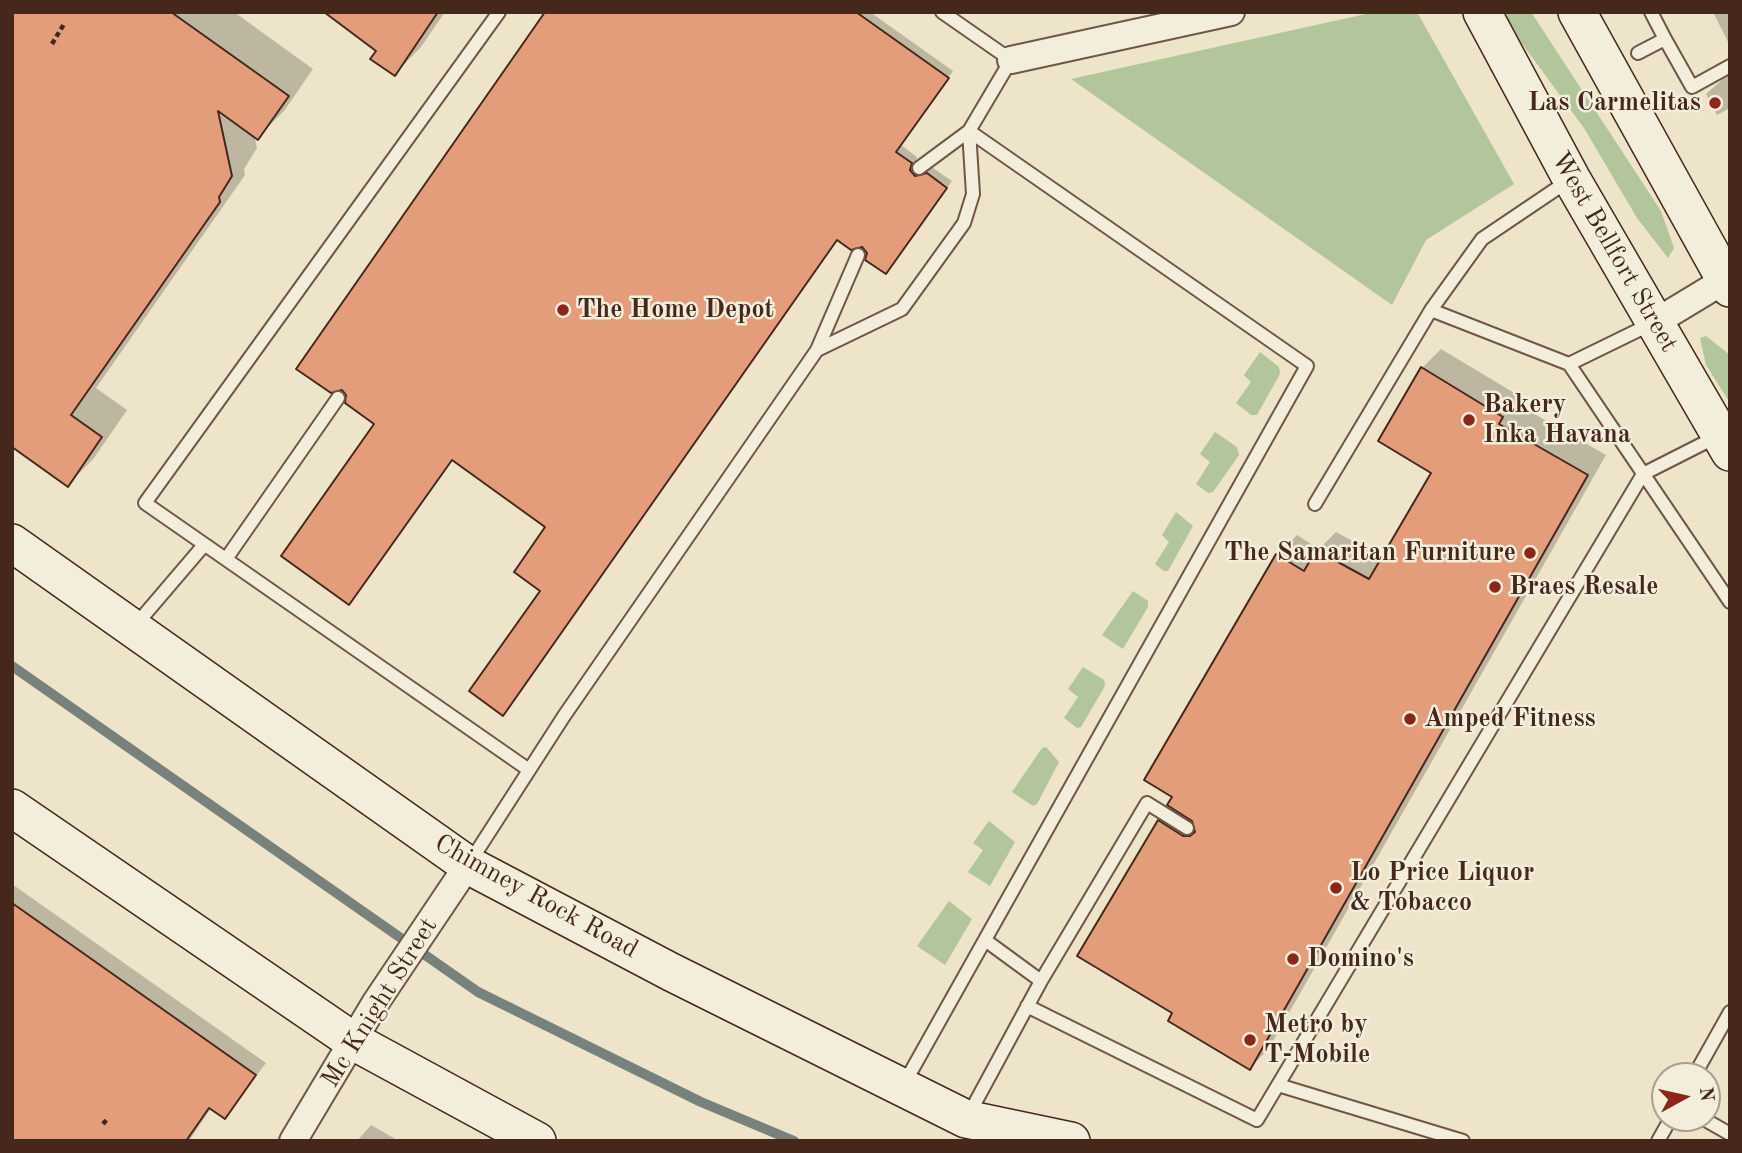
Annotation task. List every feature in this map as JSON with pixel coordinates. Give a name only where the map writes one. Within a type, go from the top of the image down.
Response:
[{"type":"main road","name":"West Bellfort Street","points":[[1482,12],[1571,178],[1724,444]]},
{"type":"main road","points":[[1577,12],[1728,282]]},
{"type":"main road","name":"Chimney Rock Road","points":[[12,543],[468,865],[967,1119],[1071,1141]]},
{"type":"main road","points":[[12,808],[353,1041],[537,1141]]},
{"type":"street","points":[[1012,60],[1050,54],[1231,12]]},
{"type":"street","points":[[1654,323],[1728,282]]},
{"type":"street","name":"Mc Knight Street","points":[[293,1141],[376,1002],[468,865]]},
{"type":"lane","points":[[499,12],[145,503],[529,770]]},
{"type":"lane","points":[[919,168],[969,131],[1012,60],[942,12]]},
{"type":"lane","points":[[1651,12],[1692,87],[1730,66]]},
{"type":"lane","points":[[1638,52],[1665,39]]},
{"type":"lane","points":[[817,350],[902,309],[964,223],[973,194],[969,131]]},
{"type":"lane","points":[[902,1087],[1307,366],[969,131]]},
{"type":"lane","points":[[1315,504],[1431,310],[1482,239],[1571,178]]},
{"type":"lane","points":[[468,865],[529,770],[817,350],[858,255]]},
{"type":"lane","points":[[1431,310],[1569,363],[1730,602]]},
{"type":"lane","points":[[1569,363],[1654,323]]},
{"type":"lane","points":[[226,559],[338,398]]},
{"type":"lane","points":[[1027,1006],[1257,1120],[1643,474],[1724,444]]},
{"type":"lane","points":[[134,627],[204,545]]},
{"type":"lane","points":[[967,1119],[1041,981],[1147,803],[1187,828]]},
{"type":"lane","points":[[985,940],[1041,981]]},
{"type":"lane","points":[[1702,1062],[1730,1012]]},
{"type":"lane","points":[[1278,1084],[1463,1141]]},
{"type":"path","points":[[52,44],[64,24]]},
{"type":"path","points":[[103,1124],[108,1118]]},
{"type":"green space","points":[[1375,12],[1417,12],[1514,184],[1426,240],[1392,305],[1071,79]]},
{"type":"green space","points":[[1505,12],[1531,12],[1661,211],[1674,248],[1668,258],[1637,218],[1584,128],[1512,30]]},
{"type":"green space","points":[[1706,336],[1730,355],[1730,403],[1706,365],[1700,338]]},
{"type":"green space","points":[[1260,352],[1279,367],[1280,374],[1257,415],[1251,415],[1236,403],[1251,382],[1244,375]]},
{"type":"green space","points":[[1215,432],[1237,447],[1239,455],[1213,492],[1208,493],[1196,484],[1210,462],[1200,454]]},
{"type":"green space","points":[[1176,512],[1193,526],[1168,571],[1164,571],[1155,564],[1169,542],[1162,535]]},
{"type":"green space","points":[[1133,591],[1148,601],[1148,607],[1123,649],[1102,635]]},
{"type":"green space","points":[[1083,667],[1104,680],[1105,686],[1081,727],[1077,728],[1064,718],[1078,697],[1068,689]]},
{"type":"green space","points":[[1046,747],[1059,762],[1037,804],[1033,806],[1012,792],[1042,748]]},
{"type":"green space","points":[[989,821],[1015,842],[990,886],[968,872],[983,850],[973,843]]},
{"type":"green space","points":[[949,901],[972,919],[945,965],[917,946]]},
{"type":"building","points":[[12,12],[171,12],[289,96],[258,140],[218,111],[232,176],[219,197],[220,202],[71,415],[102,437],[68,487],[12,447]]},
{"type":"building","points":[[324,12],[438,12],[395,76],[370,59],[376,51]]},
{"type":"building","name":"The Home Depot","points":[[545,12],[856,12],[949,78],[896,152],[912,163],[910,170],[915,176],[927,173],[947,188],[886,274],[865,260],[867,253],[862,247],[851,250],[837,240],[503,716],[469,691],[540,591],[514,572],[545,527],[452,460],[349,605],[281,556],[374,424],[345,403],[346,395],[342,390],[331,393],[296,369]]},
{"type":"building","points":[[1421,367],[1503,417],[1499,424],[1588,475],[1250,1070],[1168,1021],[1172,1013],[1077,956],[1158,820],[1183,836],[1190,836],[1195,832],[1192,821],[1167,805],[1172,797],[1144,780],[1276,554],[1304,571],[1316,550],[1369,579],[1431,473],[1378,441]]},
{"type":"building","points":[[12,903],[256,1075],[225,1119],[209,1108],[186,1141],[12,1141]]},
{"type":"waterway","points":[[12,666],[478,992],[701,1102],[794,1141]]},
{"type":"place","name":"Las Carmelitas","points":[[1715,103]]},
{"type":"place","name":"The Home Depot","points":[[563,310]]},
{"type":"place","name":"Bakery Inka Havana","points":[[1469,420]]},
{"type":"place","name":"The Samaritan Furniture","points":[[1530,553]]},
{"type":"place","name":"Braes Resale","points":[[1495,587]]},
{"type":"place","name":"Amped Fitness","points":[[1410,719]]},
{"type":"place","name":"Lo Price Liquor & Tobacco","points":[[1336,888]]},
{"type":"place","name":"Domino's","points":[[1293,959]]},
{"type":"place","name":"Metro by T-Mobile","points":[[1250,1040]]}]
